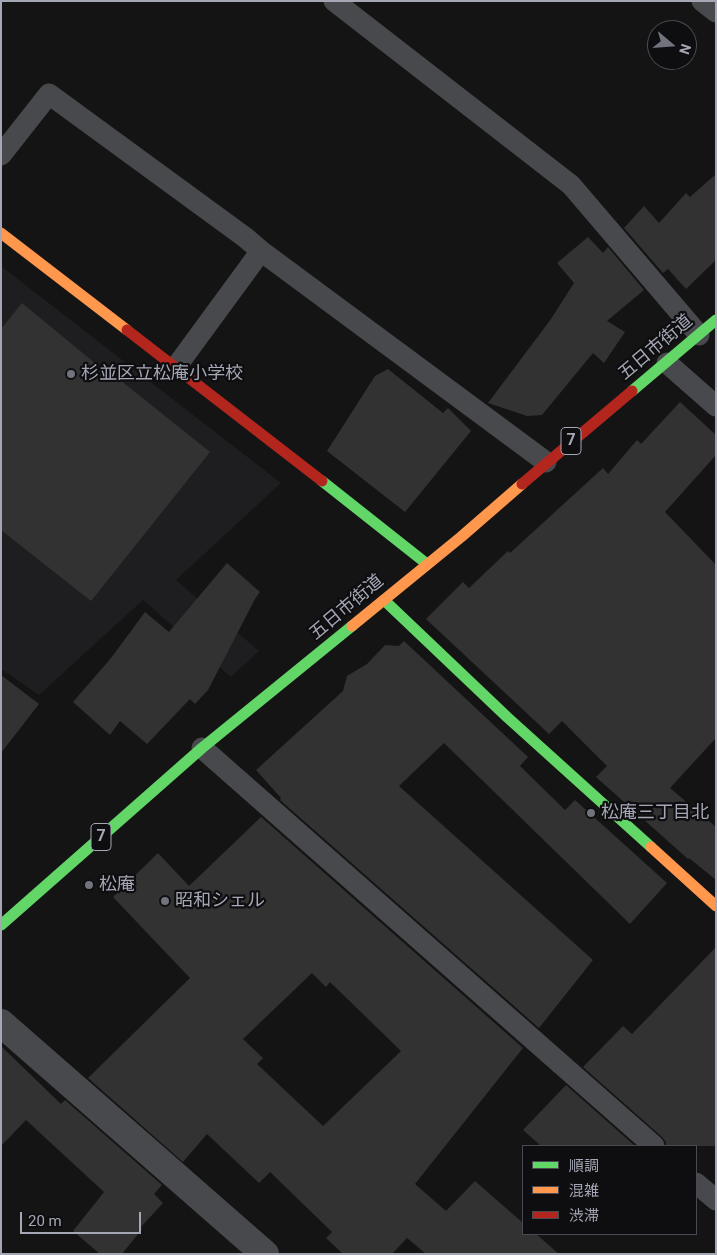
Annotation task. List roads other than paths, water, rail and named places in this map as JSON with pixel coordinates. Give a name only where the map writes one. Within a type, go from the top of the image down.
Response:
[{"type":"street","points":[[1,233],[176,367],[427,564]]},
{"type":"street","name":"五日市街道","points":[[1,925],[202,748],[461,537],[546,462],[667,364],[716,320]]},
{"type":"street","points":[[384,600],[507,717],[716,906]]},
{"type":"street","points":[[1,1023],[264,1254]]},
{"type":"lane","points":[[334,1],[571,185],[699,335]]},
{"type":"lane","points":[[702,1],[716,12]]},
{"type":"lane","points":[[1,155],[49,94],[246,238],[546,462]]},
{"type":"lane","points":[[176,367],[261,251]]},
{"type":"lane","points":[[667,364],[716,406]]},
{"type":"lane","points":[[202,748],[653,1145]]},
{"type":"lane","points":[[697,1184],[716,1200]]},
{"type":"place","name":"杉並区立松庵小学校","points":[[71,374]]},
{"type":"place","name":"松庵三丁目北","points":[[591,813]]},
{"type":"place","name":"松庵","points":[[89,885]]},
{"type":"place","name":"昭和シェル","points":[[165,901]]}]
